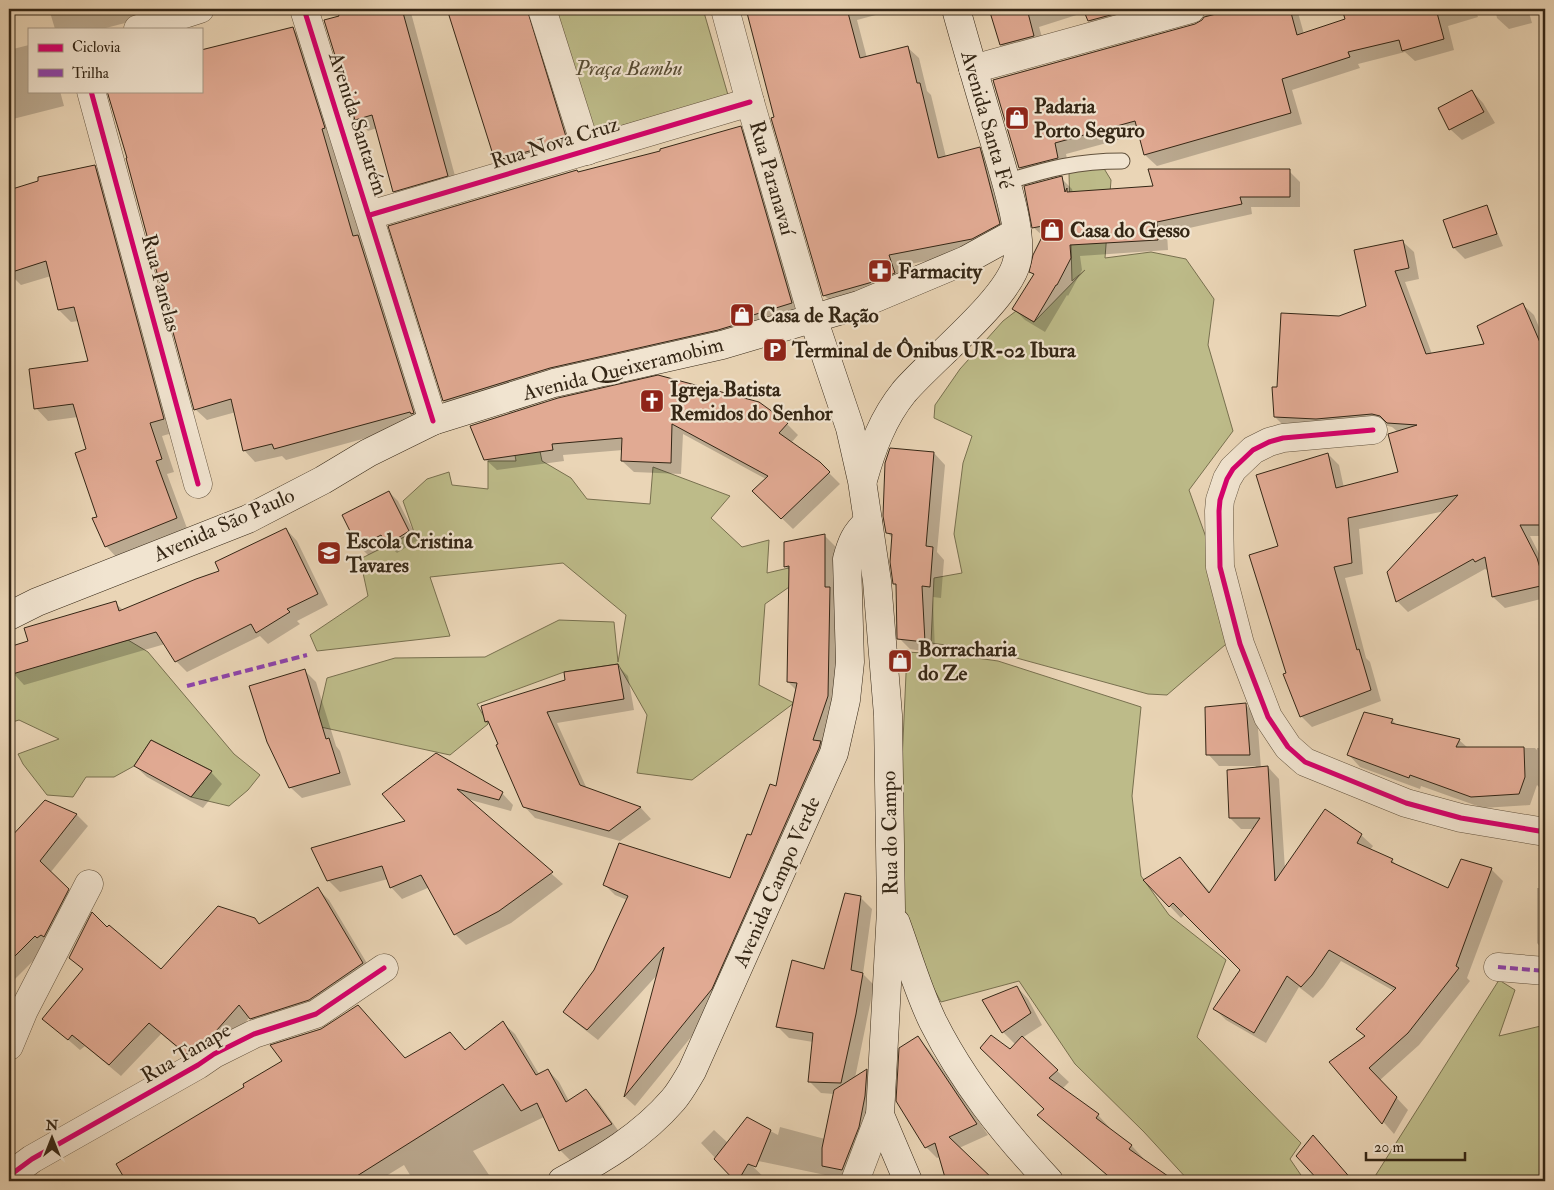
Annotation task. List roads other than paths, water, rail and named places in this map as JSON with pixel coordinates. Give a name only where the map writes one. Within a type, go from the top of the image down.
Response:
[{"type":"main road","points":[[141,28],[200,9]]},
{"type":"main road","name":"Avenida Santarém","points":[[304,9],[433,421]]},
{"type":"main road","points":[[542,9],[587,151]]},
{"type":"main road","name":"Rua Paranavaí","points":[[725,9],[813,318]]},
{"type":"main road","name":"Avenida Santa Fé","points":[[956,9],[1006,182],[1017,232]]},
{"type":"main road","points":[[973,68],[1190,9]]},
{"type":"main road","name":"Rua Panelas","points":[[91,92],[198,484]]},
{"type":"main road","name":"Rua Nova Cruz","points":[[370,215],[750,102]]},
{"type":"main road","points":[[862,481],[870,453],[890,411],[903,393],[924,369],[980,316],[1006,284],[1017,262],[1019,247],[1017,232]]},
{"type":"main road","name":"Avenida Queixeramobim","points":[[433,421],[554,383],[722,345],[859,305],[966,260],[1017,232]]},
{"type":"main road","points":[[813,318],[850,428],[862,481]]},
{"type":"main road","name":"Avenida São Paulo","points":[[9,616],[46,599],[248,519],[323,480],[368,453],[433,421]]},
{"type":"main road","points":[[1374,430],[1283,438],[1269,442],[1253,450],[1233,470],[1227,479],[1220,500],[1220,568],[1240,644],[1268,717],[1288,747],[1305,762],[1406,803],[1461,818],[1545,832]]},
{"type":"main road","name":"Rua do Campo","points":[[855,1181],[880,1116],[892,910],[888,714],[877,581],[862,481]]},
{"type":"main road","name":"Avenida Campo Verde","points":[[562,1181],[600,1160],[640,1132],[674,1099],[692,1071],[834,753],[846,700],[850,662],[848,559],[851,543],[859,530],[868,522]]},
{"type":"main road","points":[[9,1046],[24,1010],[89,884]]},
{"type":"main road","points":[[892,910],[933,1021],[952,1056],[982,1102],[1024,1154],[1049,1181]]},
{"type":"main road","points":[[1498,967],[1545,971]]},
{"type":"main road","name":"Rua Tanape","points":[[9,1176],[32,1159],[198,1065],[214,1054],[254,1034],[316,1014],[384,968]]},
{"type":"main road","points":[[880,1116],[908,1181]]},
{"type":"lane","points":[[1006,182],[1068,164],[1122,161]]},
{"type":"place","name":"Padaria Porto Seguro","points":[[1017,118]]},
{"type":"place","name":"Casa do Gesso","points":[[1052,230]]},
{"type":"place","name":"Farmacity","points":[[880,271]]},
{"type":"place","name":"Casa de Ração","points":[[742,315]]},
{"type":"place","name":"Terminal de Ônibus UR-02 Ibura","points":[[775,350]]},
{"type":"place","name":"Igreja Batista Remidos do Senhor","points":[[652,401]]},
{"type":"place","name":"Escola Cristina Tavares","points":[[329,553]]},
{"type":"place","name":"Borracharia do Ze","points":[[900,661]]},
{"type":"park label","name":"Praça Bambu","points":[[629,68]]}]
